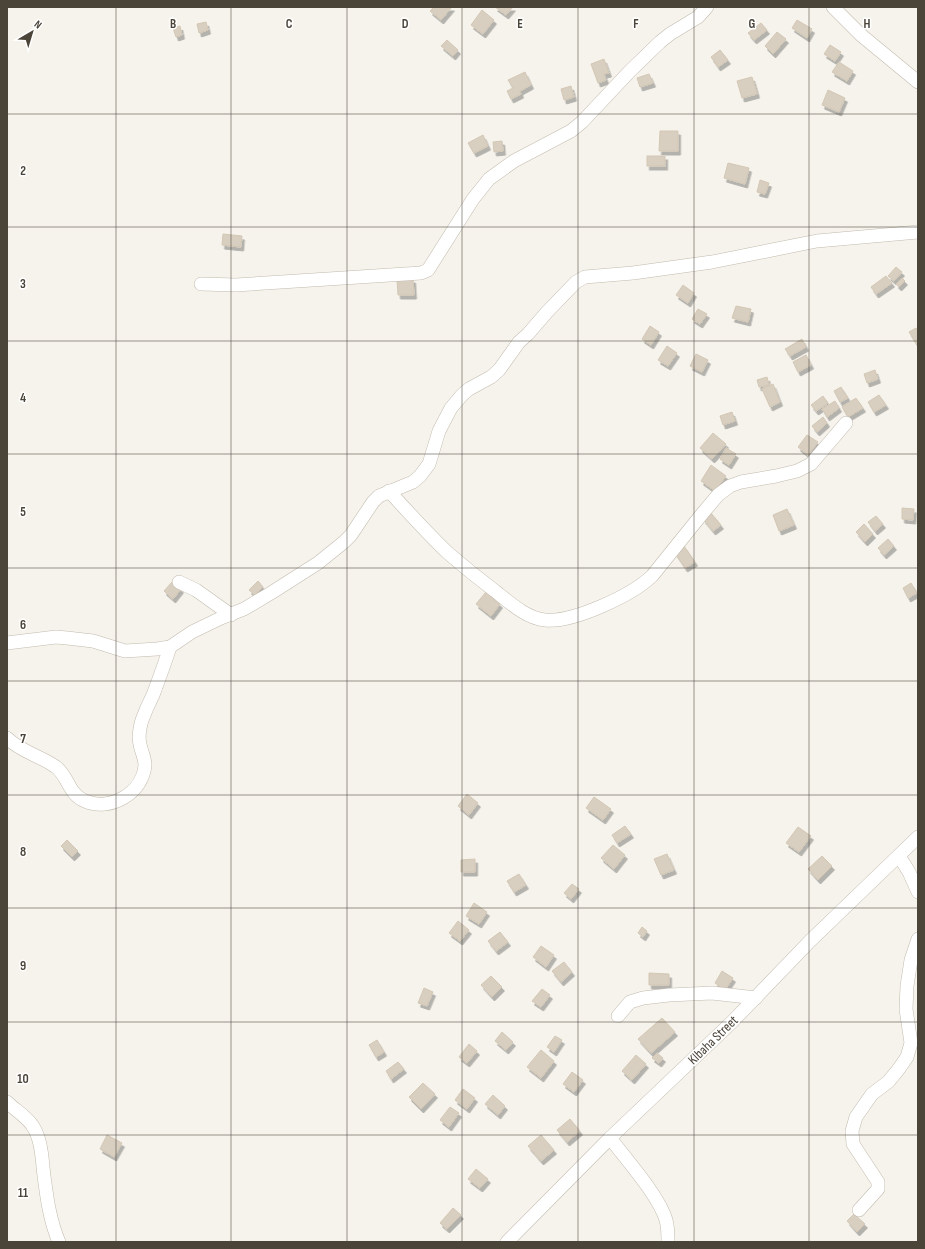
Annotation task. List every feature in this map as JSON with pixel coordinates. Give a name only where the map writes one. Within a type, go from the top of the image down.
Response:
[{"type":"street","points":[[201,284],[248,284],[420,273],[428,270],[473,199],[490,179],[514,161],[571,131],[582,122],[630,71],[660,42],[698,17],[707,7]]},
{"type":"street","points":[[833,7],[861,35],[918,82]]},
{"type":"street","points":[[7,644],[56,637],[93,642],[125,651],[170,647],[197,630],[221,618],[244,610],[318,563],[351,535],[372,502],[379,496],[413,482],[420,476],[429,464],[439,431],[451,408],[462,395],[496,373],[519,342],[576,282],[585,278],[712,262],[817,241],[918,232]]},
{"type":"street","points":[[389,491],[419,524],[450,554],[523,612],[544,620],[556,620],[573,616],[611,602],[628,594],[643,584],[652,576],[718,495],[730,486],[741,482],[797,471],[811,464],[846,423]]},
{"type":"street","points":[[179,582],[196,590],[231,615]]},
{"type":"street","points":[[7,738],[22,749],[50,763],[58,769],[65,778],[72,792],[77,797],[95,805],[117,802],[131,792],[142,776],[145,764],[139,743],[139,734],[142,720],[170,647]]},
{"type":"street","name":"KIbaha Street","points":[[507,1242],[610,1138],[715,1039],[838,913],[918,837]]},
{"type":"street","points":[[899,856],[909,872],[918,892]]},
{"type":"street","points":[[859,1210],[878,1189],[878,1182],[853,1144],[852,1131],[856,1118],[872,1094],[888,1082],[907,1057],[911,1043],[906,1009],[907,986],[911,960],[918,939]]},
{"type":"street","points":[[618,1016],[630,1002],[643,998],[712,993],[756,998]]},
{"type":"street","points":[[7,1102],[32,1125],[36,1133],[40,1146],[50,1213],[54,1230],[59,1242]]},
{"type":"street","points":[[610,1138],[659,1205],[666,1220],[668,1242]]},
{"type":"building","points":[[434,7],[452,7],[441,20],[430,11]]},
{"type":"building","points":[[495,7],[513,7],[506,15]]},
{"type":"building","points":[[482,10],[494,20],[483,34],[471,25]]},
{"type":"building","points":[[797,20],[812,29],[807,38],[792,28]]},
{"type":"building","points":[[206,22],[208,30],[199,33],[197,24]]},
{"type":"building","points":[[761,23],[767,30],[754,40],[748,33]]},
{"type":"building","points":[[180,26],[182,35],[176,37],[173,28]]},
{"type":"building","points":[[777,32],[786,39],[773,54],[765,46]]},
{"type":"building","points":[[447,40],[458,50],[453,56],[441,46]]},
{"type":"building","points":[[830,45],[841,52],[835,61],[824,54]]},
{"type":"building","points":[[720,50],[728,60],[718,67],[711,57]]},
{"type":"building","points":[[604,59],[609,73],[604,74],[606,80],[598,83],[591,64]]},
{"type":"building","points":[[839,62],[853,71],[847,81],[832,72]]},
{"type":"building","points":[[525,72],[531,85],[520,91],[521,94],[511,99],[507,91],[513,88],[508,80]]},
{"type":"building","points":[[649,74],[653,83],[640,87],[637,78]]},
{"type":"building","points":[[752,77],[757,94],[742,98],[737,81]]},
{"type":"building","points":[[571,86],[574,97],[564,100],[561,89]]},
{"type":"building","points":[[828,90],[845,98],[839,112],[822,105]]},
{"type":"building","points":[[660,131],[678,131],[678,151],[659,151]]},
{"type":"building","points":[[483,135],[488,146],[474,153],[468,143]]},
{"type":"building","points":[[502,141],[503,151],[494,152],[493,142]]},
{"type":"building","points":[[647,156],[665,156],[665,166],[647,166]]},
{"type":"building","points":[[728,163],[749,168],[745,184],[724,178]]},
{"type":"building","points":[[760,180],[769,183],[765,194],[757,192]]},
{"type":"building","points":[[223,234],[242,236],[241,247],[222,245]]},
{"type":"building","points":[[896,267],[902,272],[894,281],[888,276]]},
{"type":"building","points":[[886,276],[892,283],[876,294],[871,287]]},
{"type":"building","points":[[902,278],[905,281],[899,287],[896,284]]},
{"type":"building","points":[[413,279],[414,295],[398,295],[397,280]]},
{"type":"building","points":[[683,285],[694,293],[688,303],[676,295]]},
{"type":"building","points":[[736,306],[751,309],[748,322],[732,318]]},
{"type":"building","points":[[698,309],[707,314],[700,324],[692,319]]},
{"type":"building","points":[[650,326],[659,332],[651,345],[642,339]]},
{"type":"building","points":[[916,328],[918,331],[918,345],[909,332]]},
{"type":"building","points":[[802,339],[806,347],[790,356],[785,349]]},
{"type":"building","points":[[667,346],[677,353],[668,366],[658,360]]},
{"type":"building","points":[[696,354],[708,360],[702,372],[690,366]]},
{"type":"building","points":[[806,355],[811,365],[798,372],[793,362]]},
{"type":"building","points":[[875,370],[878,379],[867,383],[864,374]]},
{"type":"building","points":[[767,377],[769,385],[759,387],[757,380]]},
{"type":"building","points":[[773,384],[780,402],[770,407],[762,389]]},
{"type":"building","points":[[841,387],[848,398],[840,402],[834,391]]},
{"type":"building","points":[[879,395],[886,405],[874,412],[868,402]]},
{"type":"building","points":[[823,396],[828,403],[816,411],[811,405]]},
{"type":"building","points":[[856,398],[863,408],[848,417],[842,407]]},
{"type":"building","points":[[835,401],[839,408],[827,417],[822,409]]},
{"type":"building","points":[[732,412],[735,421],[723,425],[720,416]]},
{"type":"building","points":[[823,417],[827,423],[817,432],[812,426]]},
{"type":"building","points":[[713,433],[726,444],[712,459],[700,448]]},
{"type":"building","points":[[807,435],[818,442],[808,455],[798,447]]},
{"type":"building","points":[[726,448],[736,454],[729,465],[720,459]]},
{"type":"building","points":[[711,465],[726,476],[715,491],[701,481]]},
{"type":"building","points":[[902,508],[914,509],[913,520],[902,519]]},
{"type":"building","points":[[787,509],[794,525],[779,531],[773,515]]},
{"type":"building","points":[[711,513],[721,525],[713,531],[703,519]]},
{"type":"building","points":[[876,516],[883,524],[875,531],[868,522]]},
{"type":"building","points":[[864,524],[873,534],[865,542],[856,532]]},
{"type":"building","points":[[888,539],[894,546],[884,555],[878,548]]},
{"type":"building","points":[[684,546],[695,562],[685,568],[675,553]]},
{"type":"building","points":[[258,581],[263,587],[255,595],[249,590]]},
{"type":"building","points":[[172,582],[181,589],[173,599],[164,591]]},
{"type":"building","points":[[911,583],[917,593],[908,598],[903,588]]},
{"type":"building","points":[[486,592],[500,604],[491,616],[476,604]]},
{"type":"building","points":[[467,794],[478,803],[469,815],[458,806]]},
{"type":"building","points":[[594,797],[611,809],[603,820],[586,808]]},
{"type":"building","points":[[625,826],[631,834],[617,843],[612,835]]},
{"type":"building","points":[[798,827],[811,836],[799,852],[786,843]]},
{"type":"building","points":[[67,840],[78,851],[72,857],[61,846]]},
{"type":"building","points":[[613,845],[625,855],[614,869],[601,858]]},
{"type":"building","points":[[667,854],[674,870],[661,875],[654,859]]},
{"type":"building","points":[[822,856],[832,866],[818,880],[808,869]]},
{"type":"building","points":[[475,859],[475,872],[461,872],[461,860]]},
{"type":"building","points":[[519,874],[526,885],[514,892],[507,881]]},
{"type":"building","points":[[572,884],[579,889],[571,899],[564,893]]},
{"type":"building","points":[[474,903],[487,912],[479,924],[466,916]]},
{"type":"building","points":[[458,921],[469,930],[460,941],[449,933]]},
{"type":"building","points":[[642,927],[647,931],[643,937],[638,933]]},
{"type":"building","points":[[500,932],[508,942],[496,951],[488,941]]},
{"type":"building","points":[[541,946],[554,955],[546,967],[533,957]]},
{"type":"building","points":[[564,962],[572,972],[561,982],[552,971]]},
{"type":"building","points":[[722,971],[733,978],[725,990],[715,983]]},
{"type":"building","points":[[649,973],[669,974],[669,985],[649,985]]},
{"type":"building","points":[[491,976],[502,987],[492,997],[481,985]]},
{"type":"building","points":[[424,988],[433,992],[427,1006],[418,1003]]},
{"type":"building","points":[[542,989],[550,995],[541,1007],[532,1001]]},
{"type":"building","points":[[662,1018],[675,1032],[651,1053],[638,1039]]},
{"type":"building","points":[[502,1032],[513,1042],[506,1050],[495,1041]]},
{"type":"building","points":[[555,1036],[562,1040],[554,1052],[547,1047]]},
{"type":"building","points":[[377,1040],[384,1052],[376,1057],[369,1045]]},
{"type":"building","points":[[469,1044],[477,1051],[467,1063],[459,1057]]},
{"type":"building","points":[[541,1050],[554,1061],[541,1078],[527,1067]]},
{"type":"building","points":[[657,1053],[663,1058],[659,1063],[652,1058]]},
{"type":"building","points":[[636,1055],[646,1064],[632,1080],[622,1071]]},
{"type":"building","points":[[398,1062],[404,1069],[391,1079],[386,1071]]},
{"type":"building","points":[[572,1072],[583,1080],[574,1092],[563,1084]]},
{"type":"building","points":[[423,1083],[435,1094],[421,1109],[409,1097]]},
{"type":"building","points":[[463,1089],[475,1098],[467,1109],[455,1100]]},
{"type":"building","points":[[493,1095],[505,1106],[498,1115],[485,1104]]},
{"type":"building","points":[[450,1107],[459,1113],[449,1127],[440,1120]]},
{"type":"building","points":[[570,1119],[580,1131],[567,1142],[557,1130]]},
{"type":"building","points":[[107,1135],[122,1143],[114,1157],[100,1149]]},
{"type":"building","points":[[541,1135],[554,1150],[541,1161],[528,1146]]},
{"type":"building","points":[[476,1169],[488,1179],[480,1188],[468,1179]]},
{"type":"building","points":[[453,1208],[461,1215],[447,1229],[440,1223]]},
{"type":"building","points":[[854,1214],[865,1224],[857,1232],[847,1221]]}]
